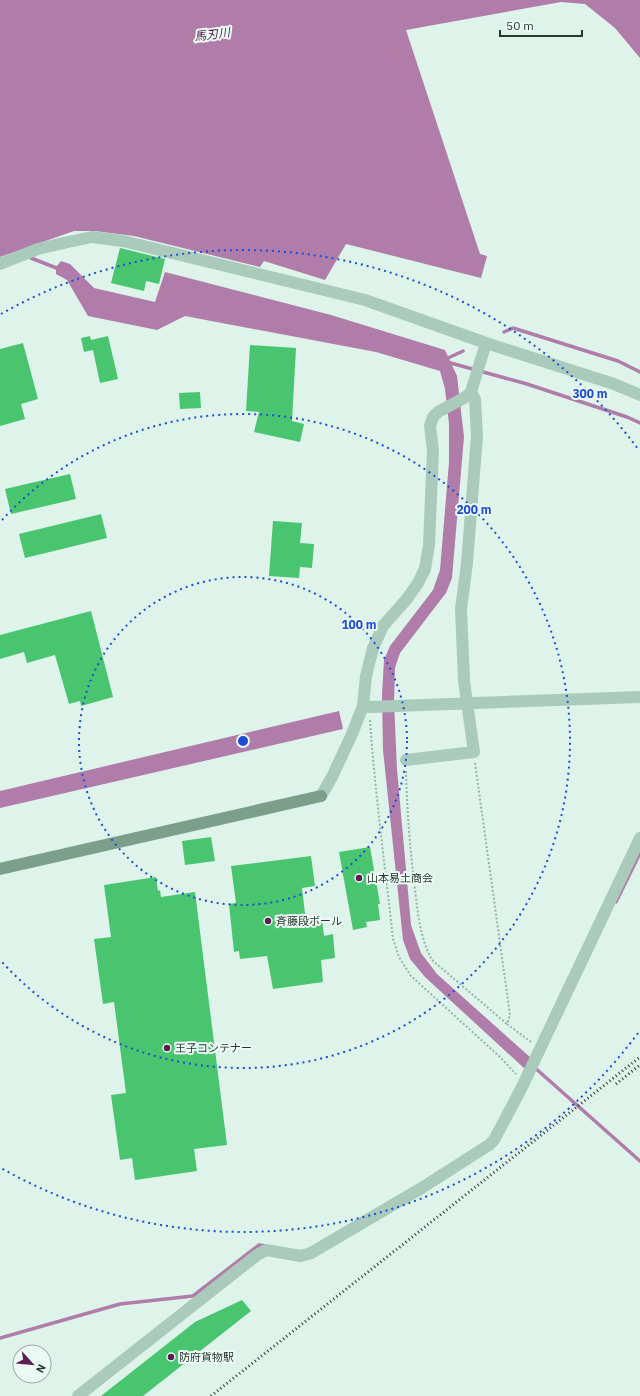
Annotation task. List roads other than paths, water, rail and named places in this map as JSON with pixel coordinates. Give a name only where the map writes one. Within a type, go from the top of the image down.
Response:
[{"type":"street","points":[[0,264],[38,249],[92,237],[123,242],[365,300],[486,343],[614,384],[640,395]]},
{"type":"street","points":[[0,869],[321,796],[332,777],[352,734],[370,706],[366,676],[373,648],[383,626],[406,600],[418,583],[425,569],[428,545],[433,450],[430,426],[433,417],[470,390],[486,343]]},
{"type":"street","points":[[406,760],[474,752],[464,681],[461,609],[467,563],[477,436],[475,399],[470,390]]},
{"type":"street","points":[[370,706],[468,704],[640,697]]},
{"type":"street","points":[[78,1396],[257,1255],[266,1250],[301,1256],[312,1253],[420,1189],[489,1145],[494,1140],[525,1080],[640,838]]},
{"type":"water","name":"馬刃川","points":[[0,0],[640,0],[640,58],[615,28],[585,4],[561,2],[406,30],[480,254],[487,256],[481,278],[346,244],[325,280],[264,261],[260,267],[134,236],[95,231],[74,231],[0,257]]},
{"type":"water","points":[[61,261],[70,264],[94,288],[155,302],[165,272],[331,315],[445,350],[457,376],[464,437],[452,578],[446,593],[400,653],[395,668],[394,702],[397,769],[411,925],[421,953],[437,974],[531,1058],[525,1069],[425,977],[410,959],[403,940],[383,750],[382,694],[384,660],[390,646],[433,590],[440,570],[449,462],[449,424],[445,389],[440,371],[376,352],[185,316],[157,330],[88,316],[67,280],[56,274],[56,267]]},
{"type":"water","points":[[339,711],[343,729],[0,808],[0,791]]},
{"type":"waterway","points":[[23,248],[31,258],[59,269]]},
{"type":"waterway","points":[[504,332],[513,328],[618,361],[640,372]]},
{"type":"waterway","points":[[446,359],[463,351]]},
{"type":"waterway","points":[[447,362],[527,384],[627,417],[640,423]]},
{"type":"waterway","points":[[616,902],[640,853]]},
{"type":"waterway","points":[[534,1067],[640,1161]]},
{"type":"waterway","points":[[0,1338],[120,1304],[193,1296],[259,1245],[266,1246]]},
{"type":"railway","points":[[211,1396],[640,1057]]},
{"type":"railway","points":[[616,1084],[640,1065]]},
{"type":"place","name":"山本易土商会","points":[[359,878]]},
{"type":"place","name":"斉藤段ボール","points":[[268,921]]},
{"type":"place","name":"王子コンテナー","points":[[167,1048]]},
{"type":"place","name":"防府貨物駅","points":[[171,1357]]}]
